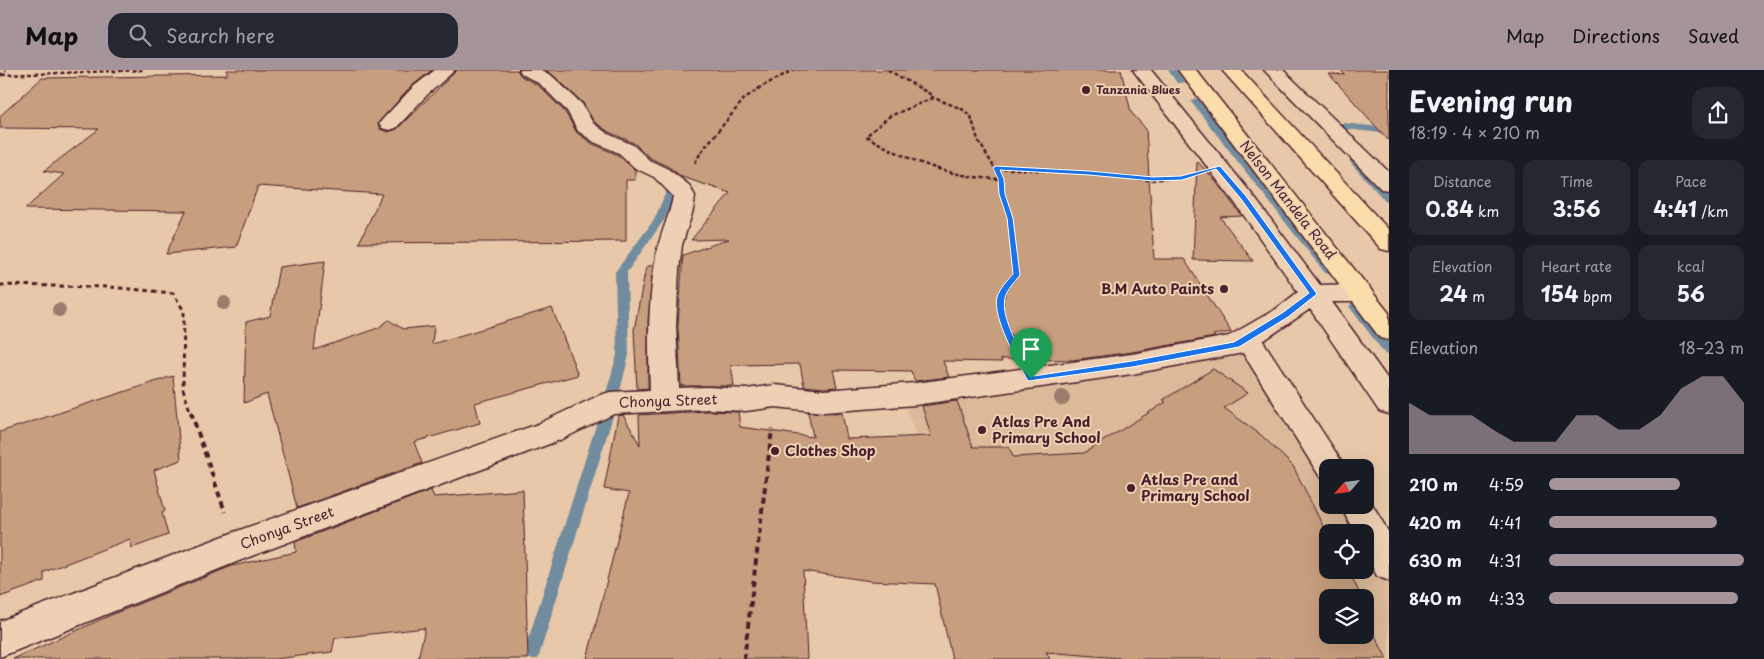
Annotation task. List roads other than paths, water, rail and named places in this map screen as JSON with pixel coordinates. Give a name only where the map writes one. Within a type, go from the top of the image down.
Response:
[{"type":"main road","name":"Nelson Mandela Road","points":[[1186,70],[1389,331]]},
{"type":"main road","points":[[1231,70],[1389,244]]},
{"type":"street","points":[[389,124],[420,91],[446,70]]},
{"type":"street","points":[[528,70],[546,80],[575,108],[585,127],[601,138],[626,149],[642,164],[661,172],[669,182],[681,190],[684,196],[670,249],[667,269],[662,349],[664,399]]},
{"type":"street","points":[[1142,70],[1243,198],[1313,294],[1389,404]]},
{"type":"street","points":[[1273,70],[1389,184]]},
{"type":"street","points":[[1313,294],[1360,293]]},
{"type":"street","name":"Chonya Street","points":[[0,639],[237,546],[549,432],[610,404],[664,399],[707,398],[746,400],[775,396],[824,401],[915,394],[1031,379],[1202,353],[1236,345],[1285,315],[1313,294]]},
{"type":"street","points":[[1247,338],[1326,459]]},
{"type":"street","points":[[1361,514],[1389,565]]},
{"type":"waterway","points":[[1172,70],[1180,81]]},
{"type":"waterway","points":[[1195,101],[1329,270]]},
{"type":"waterway","points":[[1324,124],[1389,131]]},
{"type":"waterway","points":[[1353,160],[1389,199]]},
{"type":"waterway","points":[[530,659],[610,403],[623,355],[621,272],[659,220],[673,187]]},
{"type":"waterway","points":[[1355,306],[1389,351]]},
{"type":"place","name":"Tanzania Blues","points":[[1086,90]]},
{"type":"place","name":"B.M Auto Paints","points":[[1224,289]]},
{"type":"place","name":"Atlas Pre And Primary School","points":[[982,430]]},
{"type":"place","name":"Clothes Shop","points":[[775,451]]},
{"type":"place","name":"Atlas Pre and Primary School","points":[[1131,488]]}]
